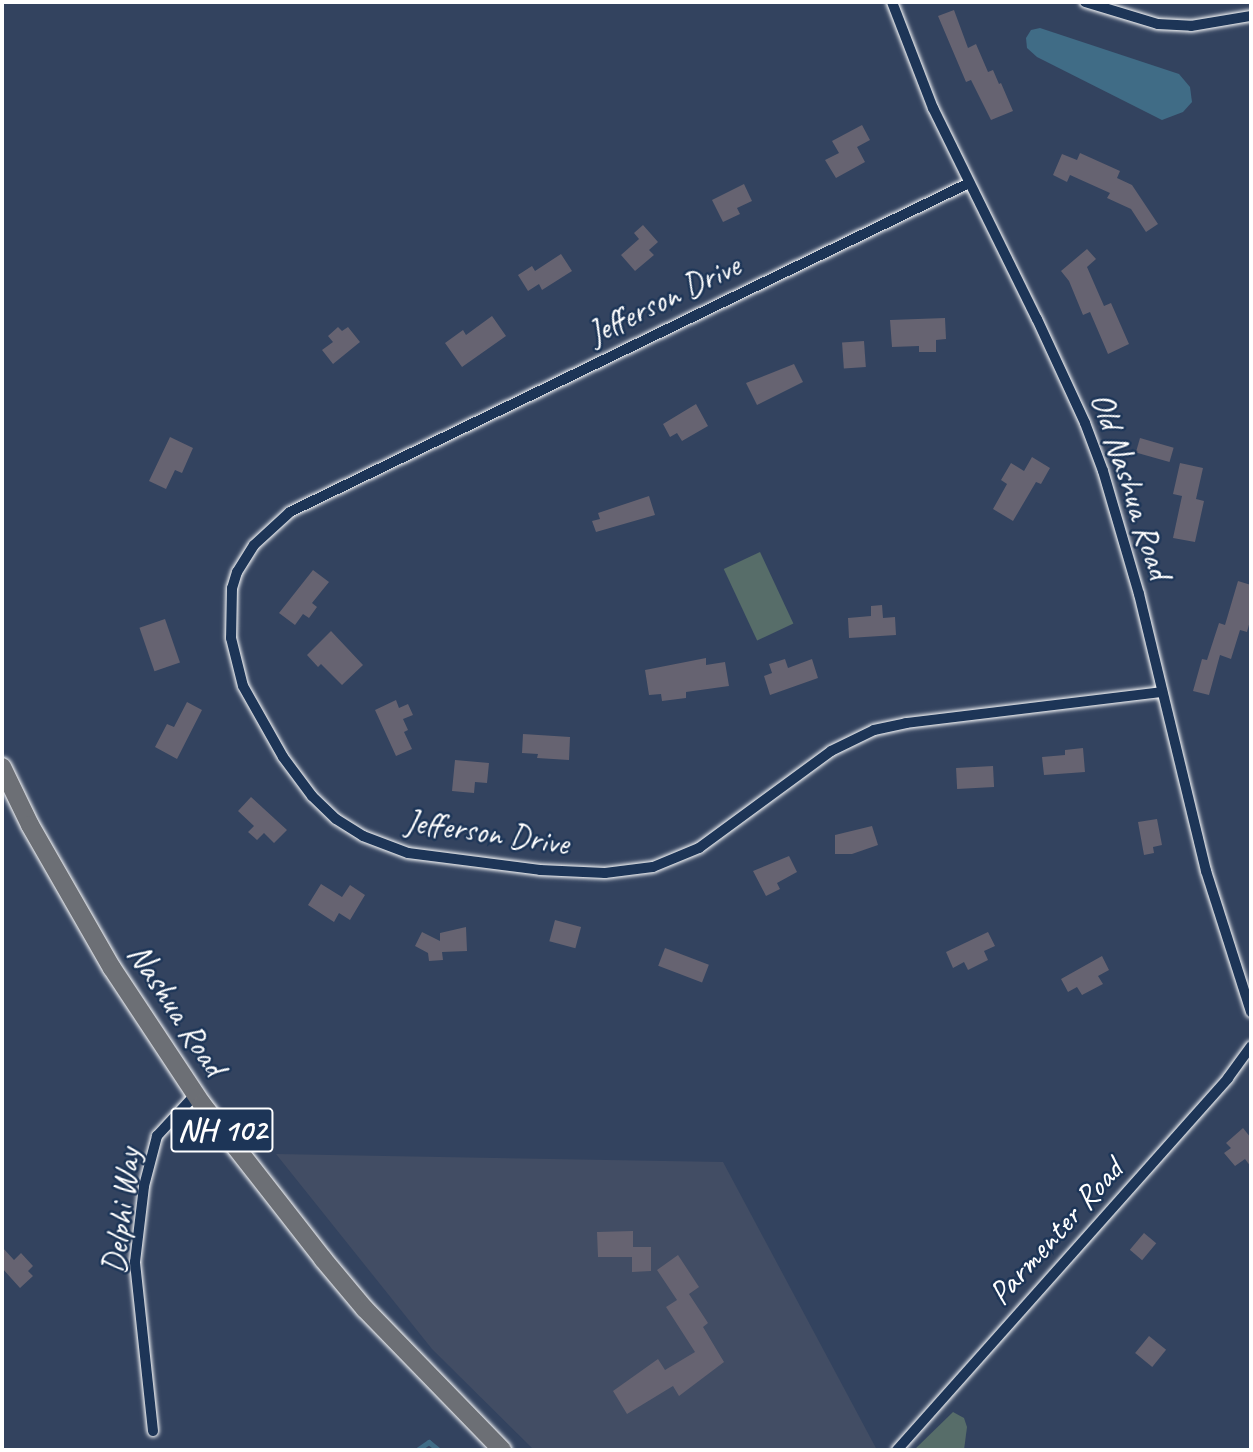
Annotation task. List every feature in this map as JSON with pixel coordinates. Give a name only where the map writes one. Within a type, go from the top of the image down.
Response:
[{"type":"main road","name":"Nashua Road","points":[[2,767],[30,825],[81,916],[195,1095],[323,1259],[433,1382],[502,1450]]},
{"type":"street","name":"Old Nashua Road","points":[[892,2],[933,108],[1085,423],[1122,533],[1206,871],[1251,1012]]},
{"type":"street","points":[[1085,2],[1158,24],[1191,26],[1251,16]]},
{"type":"street","name":"Jefferson Drive","points":[[969,183],[290,512],[254,545],[237,572],[232,589],[231,638],[243,686],[284,757],[312,796],[336,818],[363,836],[408,853],[540,870],[605,873],[653,867],[699,848],[831,751],[874,730],[906,723],[1162,692]]},
{"type":"street","name":"Parmenter Road","points":[[897,1450],[1228,1078],[1251,1046]]},
{"type":"street","name":"Delphi Way","points":[[153,1431],[135,1262],[139,1224],[144,1186],[157,1136],[195,1095]]},
{"type":"shaded area","points":[[1040,28],[1179,74],[1190,87],[1192,102],[1183,112],[1162,120],[1037,57],[1027,48],[1026,38],[1031,30]]},
{"type":"shaded area","points":[[276,1154],[723,1162],[877,1450],[534,1450],[432,1349]]},
{"type":"green space","points":[[760,552],[793,624],[757,641],[724,569]]},
{"type":"green space","points":[[953,1412],[964,1418],[967,1427],[964,1450],[914,1450]]},
{"type":"building","points":[[954,10],[968,48],[976,44],[988,72],[993,70],[999,84],[1001,83],[1013,111],[991,120],[971,80],[966,82],[938,16]]},
{"type":"building","points":[[862,125],[870,140],[857,147],[865,162],[836,178],[825,160],[839,153],[832,141]]},
{"type":"building","points":[[1080,153],[1120,171],[1117,178],[1132,185],[1158,224],[1146,232],[1131,209],[1107,198],[1110,193],[1070,175],[1067,182],[1053,175],[1062,154],[1077,160]]},
{"type":"building","points":[[744,184],[752,201],[737,208],[740,214],[723,222],[712,200]]},
{"type":"building","points":[[643,225],[658,242],[649,250],[654,255],[635,271],[621,255],[639,239],[634,233]]},
{"type":"building","points":[[1087,249],[1096,259],[1087,267],[1104,306],[1111,303],[1129,344],[1108,354],[1090,312],[1083,315],[1069,281],[1061,271]]},
{"type":"building","points":[[561,254],[572,271],[542,290],[539,284],[528,291],[518,275],[532,266],[535,271]]},
{"type":"building","points":[[492,316],[506,336],[462,367],[445,343],[463,330],[466,335]]},
{"type":"building","points":[[945,318],[946,339],[936,340],[936,352],[919,352],[919,346],[892,347],[890,320]]},
{"type":"building","points":[[338,327],[342,331],[348,327],[360,342],[333,364],[322,350],[333,342],[328,336]]},
{"type":"building","points":[[864,341],[866,367],[844,368],[842,343]]},
{"type":"building","points":[[794,364],[803,382],[757,405],[746,383]]},
{"type":"building","points":[[696,404],[708,426],[682,441],[677,433],[670,437],[663,424]]},
{"type":"building","points":[[170,437],[193,448],[182,473],[175,470],[166,489],[149,481]]},
{"type":"building","points":[[1140,438],[1174,448],[1170,462],[1136,452]]},
{"type":"building","points":[[1032,457],[1050,468],[1041,484],[1036,482],[1013,521],[993,509],[1007,484],[1001,480],[1011,463],[1024,471]]},
{"type":"building","points":[[1180,463],[1203,468],[1196,499],[1204,501],[1195,542],[1173,538],[1182,496],[1173,494]]},
{"type":"building","points":[[649,496],[655,515],[596,532],[592,521],[600,519],[598,513]]},
{"type":"building","points":[[313,570],[329,582],[312,603],[317,607],[309,618],[303,614],[295,625],[279,613]]},
{"type":"building","points":[[1238,581],[1251,585],[1251,617],[1247,632],[1240,630],[1231,659],[1220,655],[1209,695],[1193,691],[1202,659],[1207,660],[1219,623],[1225,625]]},
{"type":"building","points":[[882,605],[883,618],[895,617],[896,635],[849,638],[848,618],[871,616],[871,606]]},
{"type":"building","points":[[165,619],[180,662],[154,671],[139,628]]},
{"type":"building","points":[[331,631],[363,665],[342,685],[321,664],[318,667],[307,655]]},
{"type":"building","points":[[706,658],[706,665],[725,662],[729,686],[686,692],[686,698],[662,701],[661,694],[649,695],[645,670]]},
{"type":"building","points":[[785,659],[788,668],[812,659],[818,678],[770,695],[764,676],[772,673],[769,664]]},
{"type":"building","points":[[396,700],[399,708],[408,704],[413,715],[403,719],[408,730],[404,732],[412,749],[396,756],[375,710]]},
{"type":"building","points":[[187,702],[202,710],[177,759],[155,747],[167,724],[174,727]]},
{"type":"building","points":[[523,734],[570,737],[569,760],[537,758],[538,754],[522,753]]},
{"type":"building","points":[[1083,748],[1085,772],[1044,775],[1042,757],[1065,755],[1065,750]]},
{"type":"building","points":[[455,760],[489,763],[487,783],[475,782],[474,793],[452,791]]},
{"type":"building","points":[[993,766],[994,787],[957,789],[956,768]]},
{"type":"building","points":[[251,797],[287,830],[274,843],[264,833],[257,840],[248,832],[254,826],[238,811]]},
{"type":"building","points":[[1157,819],[1162,845],[1153,847],[1154,853],[1144,855],[1138,822]]},
{"type":"building","points":[[872,826],[878,845],[852,854],[835,854],[835,835]]},
{"type":"building","points":[[789,856],[797,872],[777,883],[780,889],[766,896],[753,871]]},
{"type":"building","points":[[321,884],[342,897],[350,885],[365,895],[350,920],[339,913],[334,922],[308,905]]},
{"type":"building","points":[[555,920],[581,927],[575,948],[549,941]]},
{"type":"building","points":[[466,927],[467,951],[442,952],[443,960],[429,961],[428,953],[415,946],[422,932],[440,941],[440,933]]},
{"type":"building","points":[[988,932],[995,946],[984,951],[988,960],[968,970],[964,962],[953,968],[946,952]]},
{"type":"building","points":[[665,948],[709,965],[702,983],[658,966]]},
{"type":"building","points":[[1102,956],[1109,970],[1098,976],[1103,984],[1082,995],[1077,987],[1068,992],[1061,979]]},
{"type":"building","points":[[1243,1128],[1251,1138],[1251,1167],[1245,1159],[1235,1166],[1224,1153],[1231,1148],[1226,1143]]},
{"type":"building","points":[[633,1231],[633,1247],[651,1247],[651,1271],[632,1272],[632,1257],[598,1257],[597,1232]]},
{"type":"building","points":[[1144,1233],[1156,1243],[1142,1260],[1130,1250]]},
{"type":"building","points":[[2,1247],[14,1260],[21,1253],[33,1266],[28,1271],[33,1276],[20,1288],[2,1268]]},
{"type":"building","points":[[678,1255],[699,1287],[689,1294],[708,1323],[703,1327],[724,1362],[679,1396],[673,1386],[627,1414],[613,1391],[658,1359],[665,1370],[695,1352],[666,1307],[677,1300],[657,1270]]},
{"type":"building","points":[[1149,1336],[1166,1350],[1152,1367],[1135,1353]]},
{"type":"waterway","points":[[417,1450],[429,1442],[439,1450]]}]
